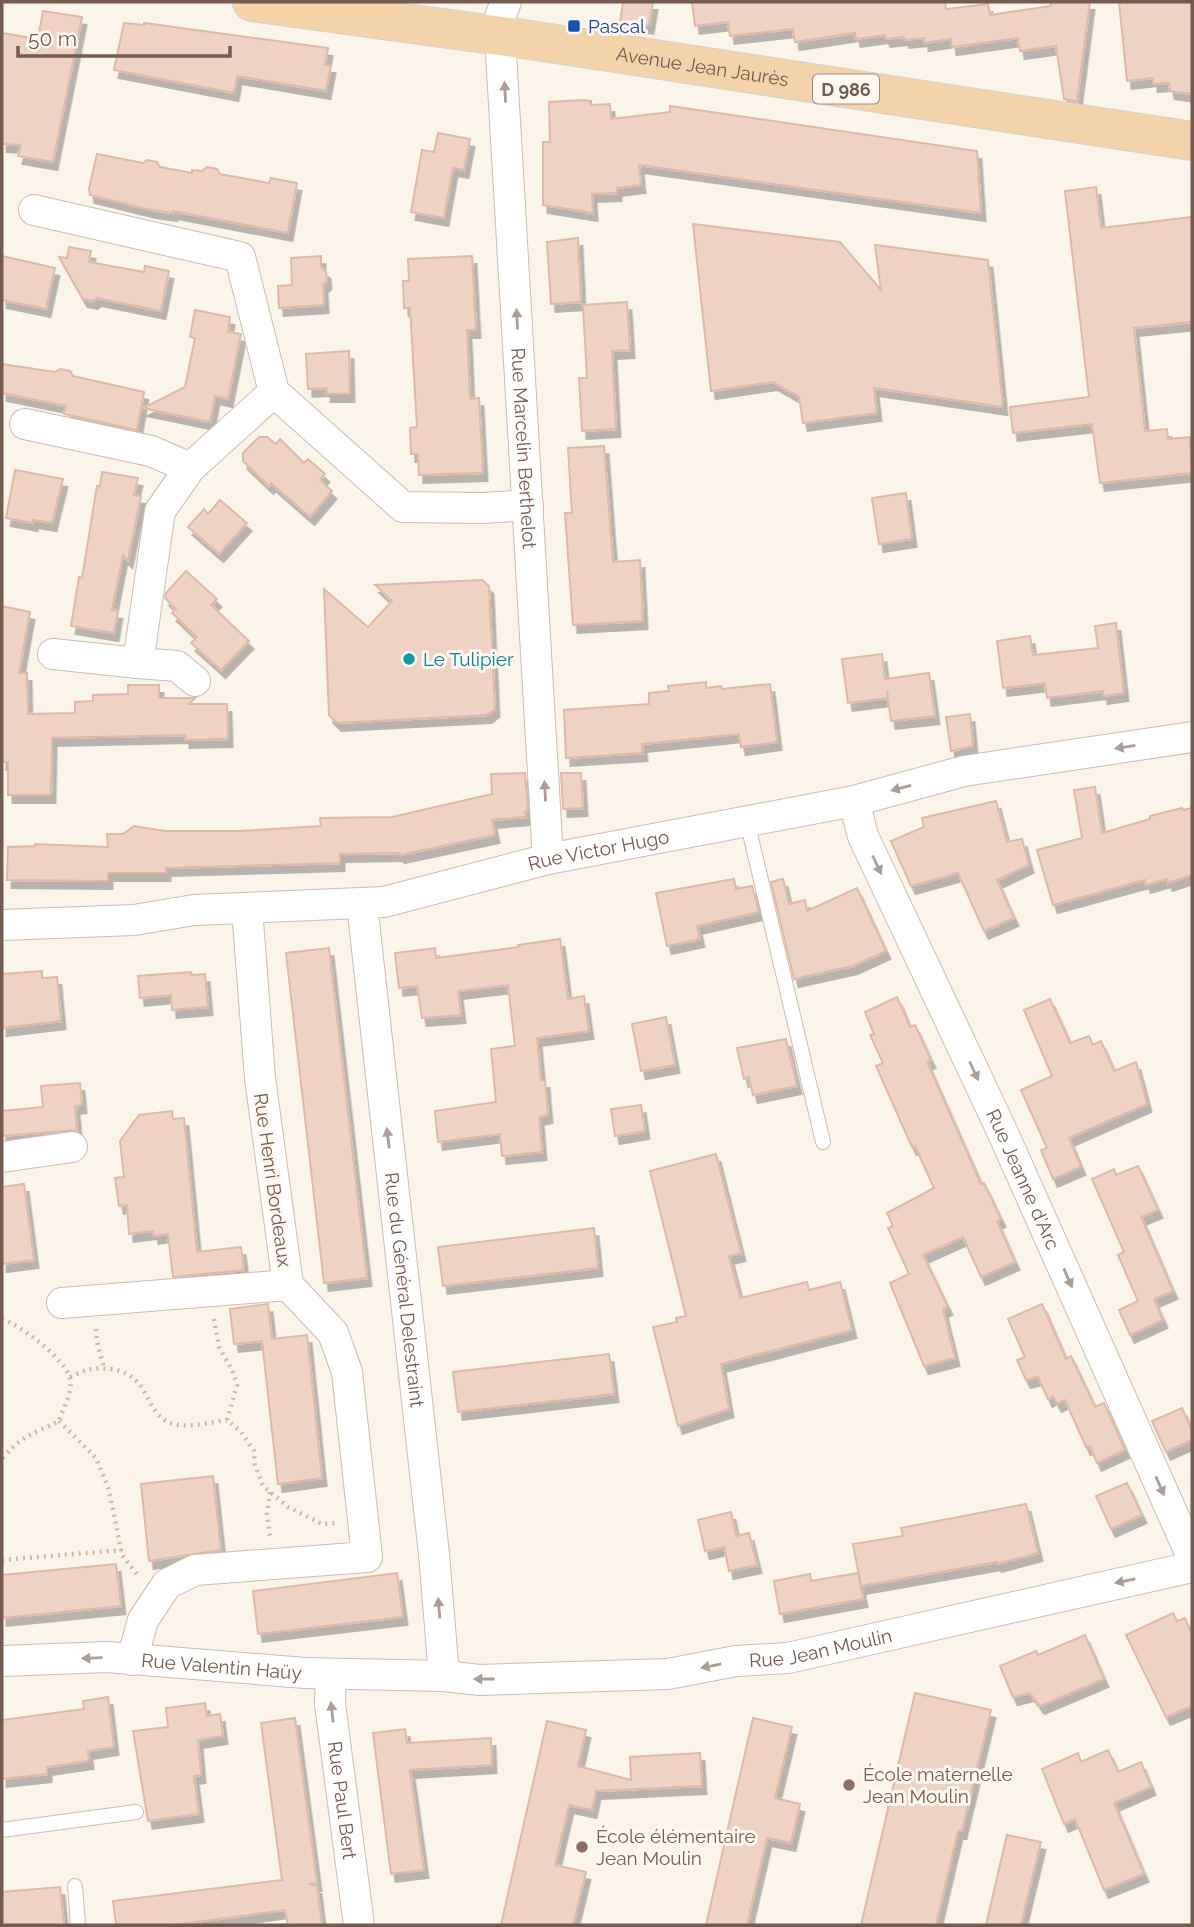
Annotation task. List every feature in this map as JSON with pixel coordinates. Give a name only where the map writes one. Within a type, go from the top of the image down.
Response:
[{"type":"main road","name":"Avenue Jean Jaurès","points":[[252,2],[503,19],[1192,141]]},
{"type":"street","name":"Rue Marcelin Berthelot","points":[[503,19],[548,859]]},
{"type":"street","points":[[34,210],[240,257],[274,392],[403,507],[482,508],[528,505]]},
{"type":"street","points":[[138,663],[160,511],[190,468],[274,392]]},
{"type":"street","points":[[25,424],[151,452],[190,468]]},
{"type":"street","points":[[53,654],[177,666],[195,681]]},
{"type":"street","name":"Rue Victor Hugo","points":[[2,925],[134,920],[194,910],[384,902],[548,859],[854,801],[964,771],[1192,737]]},
{"type":"street","name":"Rue Jeanne d'Arc","points":[[854,801],[863,836],[1002,1131],[1192,1558]]},
{"type":"street","name":"Rue du Général Delestraint","points":[[362,904],[434,1554],[444,1676]]},
{"type":"street","name":"Rue Henri Bordeaux","points":[[247,908],[260,1078],[288,1285],[333,1333],[347,1372],[367,1557],[274,1564]]},
{"type":"street","points":[[2,1157],[72,1147]]},
{"type":"street","points":[[62,1303],[288,1285]]},
{"type":"street","points":[[132,1660],[143,1620],[167,1584],[195,1570],[274,1564]]},
{"type":"street","name":"Rue Jean Moulin","points":[[444,1676],[480,1680],[668,1674],[736,1661],[788,1658],[1192,1567]]},
{"type":"street","name":"Rue Valentin Haüy","points":[[2,1661],[107,1657],[331,1675],[444,1676]]},
{"type":"street","name":"Rue Paul Bert","points":[[331,1675],[330,1704],[359,1925]]},
{"type":"lane","points":[[747,821],[823,1142]]},
{"type":"lane","points":[[2,1830],[136,1812]]},
{"type":"lane","points":[[75,1886],[78,1925]]},
{"type":"path","points":[[212,1290],[214,1324],[219,1347],[237,1385],[227,1420]]},
{"type":"path","points":[[93,1300],[97,1342],[104,1368]]},
{"type":"path","points":[[2,1319],[36,1339],[61,1363],[70,1377],[70,1391],[59,1421],[16,1442],[2,1459]]},
{"type":"path","points":[[70,1377],[92,1367],[121,1370],[137,1379],[159,1416],[177,1425],[227,1420],[241,1432],[254,1451],[255,1465],[262,1486],[288,1507],[321,1524],[363,1522]]},
{"type":"path","points":[[59,1421],[96,1458],[109,1490],[122,1555],[157,1600]]},
{"type":"path","points":[[270,1491],[267,1514],[274,1564]]},
{"type":"path","points":[[2,1560],[122,1550]]},
{"type":"building","points":[[623,2],[653,2],[649,26],[620,22]]},
{"type":"building","points":[[692,2],[945,2],[946,9],[988,4],[990,15],[1051,6],[1050,2],[1090,2],[1077,101],[1064,99],[1056,46],[1020,51],[1018,38],[952,47],[951,39],[924,43],[924,38],[886,39],[885,35],[856,39],[855,33],[795,42],[793,29],[730,36],[728,22],[695,26]]},
{"type":"building","points":[[1119,2],[1192,2],[1192,94],[1170,91],[1169,83],[1153,84],[1153,78],[1127,81]]},
{"type":"building","points":[[43,11],[82,17],[53,162],[18,156],[21,145],[2,144],[2,33],[38,39]]},
{"type":"building","points":[[124,23],[144,23],[328,48],[325,65],[331,65],[326,91],[237,76],[234,93],[114,70]]},
{"type":"building","points":[[591,101],[591,105],[610,104],[611,119],[670,112],[670,106],[977,151],[981,213],[639,165],[641,185],[617,188],[617,193],[592,194],[593,213],[543,205],[543,142],[550,142],[549,102]]},
{"type":"building","points":[[438,133],[470,139],[464,170],[453,168],[444,218],[411,212],[422,150],[434,152]]},
{"type":"building","points":[[97,154],[143,163],[147,160],[157,162],[160,167],[192,173],[192,170],[202,171],[207,167],[217,169],[220,174],[269,183],[271,178],[297,183],[288,233],[173,211],[151,210],[90,195]]},
{"type":"building","points":[[1096,187],[1101,228],[1192,217],[1192,322],[1134,328],[1145,431],[1167,429],[1168,439],[1190,437],[1192,473],[1100,483],[1092,424],[1013,433],[1010,407],[1089,397],[1065,191]]},
{"type":"building","points":[[693,224],[840,242],[881,290],[875,245],[988,260],[1003,407],[874,388],[877,413],[803,423],[799,397],[773,382],[711,391]]},
{"type":"building","points":[[578,238],[581,302],[551,304],[547,242]]},
{"type":"building","points":[[69,247],[91,251],[89,262],[144,272],[145,266],[169,271],[161,311],[97,298],[93,301],[83,299],[59,257],[67,258]]},
{"type":"building","points":[[2,256],[55,268],[46,309],[2,300]]},
{"type":"building","points":[[321,256],[321,267],[326,271],[327,281],[323,285],[324,305],[279,308],[278,286],[292,285],[291,258]]},
{"type":"building","points":[[472,256],[476,330],[467,330],[470,399],[479,398],[483,473],[419,475],[418,454],[411,454],[410,428],[417,427],[410,308],[404,308],[403,281],[409,281],[408,259]]},
{"type":"building","points":[[627,302],[630,350],[612,351],[616,429],[582,431],[579,378],[587,378],[583,305]]},
{"type":"building","points":[[195,310],[230,317],[228,332],[241,334],[228,399],[215,396],[210,422],[143,408],[185,387],[195,338],[190,337]]},
{"type":"building","points":[[349,351],[350,394],[326,394],[327,388],[308,389],[306,354]]},
{"type":"building","points":[[2,364],[55,372],[60,369],[70,371],[73,376],[144,392],[137,430],[64,414],[66,406],[2,393]]},
{"type":"building","points":[[259,437],[267,437],[276,444],[280,439],[304,463],[308,459],[325,474],[320,480],[332,491],[310,517],[271,483],[269,486],[243,461],[243,453]]},
{"type":"building","points":[[604,446],[613,562],[640,560],[643,621],[573,625],[565,513],[572,513],[568,448]]},
{"type":"building","points":[[15,470],[63,479],[52,523],[6,518]]},
{"type":"building","points":[[102,472],[138,478],[134,495],[141,496],[128,560],[123,555],[112,610],[118,611],[114,633],[71,626],[97,486],[100,486]]},
{"type":"building","points":[[906,493],[912,539],[879,544],[872,498]]},
{"type":"building","points":[[220,500],[247,523],[219,554],[188,527],[204,509],[208,514]]},
{"type":"building","points":[[186,571],[217,599],[211,605],[249,641],[221,670],[191,643],[197,637],[172,613],[176,609],[165,598],[166,593]]},
{"type":"building","name":"Le Tulipier","points":[[482,580],[489,586],[495,709],[487,715],[337,723],[329,715],[324,589],[368,627],[392,601],[375,585]]},
{"type":"building","points":[[2,606],[30,612],[19,673],[27,673],[28,714],[75,713],[75,702],[93,701],[93,695],[128,694],[128,685],[159,685],[159,698],[195,698],[189,704],[227,704],[228,739],[185,740],[185,735],[52,738],[51,795],[8,795],[8,762],[2,762]]},
{"type":"building","points":[[1116,623],[1124,693],[1103,696],[1103,691],[1047,698],[1045,683],[1003,688],[997,641],[1030,636],[1033,655],[1098,648],[1095,626]]},
{"type":"building","points":[[882,654],[885,679],[929,673],[935,716],[891,721],[888,698],[848,703],[842,659]]},
{"type":"building","points":[[706,682],[706,688],[721,686],[722,689],[770,684],[777,742],[741,747],[739,734],[642,744],[643,753],[566,758],[564,710],[649,704],[649,693],[669,691],[668,686]]},
{"type":"building","points":[[970,714],[973,746],[951,751],[946,717]]},
{"type":"building","points":[[525,773],[528,811],[525,812],[526,817],[492,820],[495,835],[400,855],[340,854],[340,863],[166,868],[166,873],[108,873],[108,881],[7,880],[8,847],[35,844],[108,847],[107,834],[123,834],[134,826],[165,831],[239,831],[321,826],[320,818],[392,817],[492,794],[491,774]]},
{"type":"building","points":[[561,773],[581,773],[583,808],[563,809]]},
{"type":"building","points":[[1095,787],[1102,833],[1150,819],[1150,816],[1192,808],[1192,875],[1168,883],[1167,879],[1146,885],[1145,880],[1053,905],[1037,850],[1082,838],[1074,790]]},
{"type":"building","points":[[996,801],[1007,842],[1022,839],[1029,865],[997,880],[1014,918],[984,931],[958,873],[911,886],[891,841],[924,827],[922,818]]},
{"type":"building","points":[[734,879],[736,889],[752,886],[759,912],[697,926],[700,939],[667,946],[656,893]]},
{"type":"building","points":[[783,879],[789,904],[805,900],[807,911],[857,888],[886,951],[853,966],[794,979],[771,882]]},
{"type":"building","points":[[560,939],[568,999],[584,996],[589,1031],[537,1038],[548,1115],[539,1117],[542,1152],[502,1156],[500,1134],[438,1142],[435,1111],[496,1102],[491,1049],[515,1046],[508,985],[458,991],[461,1015],[422,1018],[417,986],[399,988],[395,953],[435,948],[436,958]]},
{"type":"building","points":[[329,948],[367,1278],[324,1283],[286,953]]},
{"type":"building","points":[[42,971],[42,978],[57,977],[61,1021],[2,1028],[2,974]]},
{"type":"building","points":[[191,972],[192,975],[205,974],[208,1007],[172,1010],[171,995],[140,998],[138,976]]},
{"type":"building","points":[[897,997],[910,1027],[915,1025],[931,1060],[927,1062],[981,1184],[984,1183],[1001,1219],[997,1221],[1015,1262],[981,1277],[963,1237],[923,1255],[948,1307],[943,1309],[955,1358],[924,1366],[890,1283],[909,1274],[888,1228],[893,1226],[887,1213],[934,1188],[915,1146],[912,1147],[876,1066],[883,1063],[870,1035],[874,1034],[865,1012]]},
{"type":"building","points":[[1050,999],[1070,1043],[1089,1036],[1093,1045],[1101,1041],[1114,1071],[1136,1062],[1147,1104],[1069,1138],[1081,1167],[1053,1179],[1041,1150],[1047,1148],[1021,1090],[1052,1076],[1024,1010]]},
{"type":"building","points":[[666,1017],[675,1065],[641,1071],[632,1024]]},
{"type":"building","points":[[786,1039],[797,1086],[753,1095],[749,1077],[744,1079],[737,1048]]},
{"type":"building","points":[[80,1083],[82,1105],[75,1106],[77,1130],[2,1136],[2,1111],[43,1107],[41,1086]]},
{"type":"building","points":[[641,1105],[645,1131],[615,1136],[611,1109]]},
{"type":"building","points":[[172,1111],[173,1119],[184,1118],[197,1252],[241,1247],[244,1270],[173,1277],[168,1234],[154,1236],[153,1231],[129,1234],[127,1205],[119,1206],[115,1178],[124,1177],[120,1141],[139,1115]]},
{"type":"building","points":[[716,1154],[741,1253],[729,1256],[740,1298],[807,1282],[809,1290],[840,1282],[852,1330],[721,1364],[729,1409],[678,1426],[653,1327],[677,1322],[676,1318],[686,1316],[650,1171]]},
{"type":"building","points":[[1138,1166],[1158,1210],[1141,1217],[1173,1291],[1154,1299],[1163,1320],[1130,1335],[1119,1310],[1138,1301],[1118,1255],[1124,1252],[1092,1179],[1114,1169],[1116,1175]]},
{"type":"building","points":[[24,1184],[34,1260],[2,1264],[2,1187]]},
{"type":"building","points":[[594,1228],[598,1268],[443,1286],[438,1247]]},
{"type":"building","points":[[268,1304],[272,1339],[307,1335],[322,1478],[278,1484],[262,1341],[234,1344],[230,1309]]},
{"type":"building","points":[[1042,1304],[1066,1359],[1071,1356],[1095,1407],[1104,1403],[1125,1450],[1097,1463],[1090,1446],[1086,1447],[1065,1400],[1057,1404],[1053,1396],[1048,1399],[1038,1377],[1026,1380],[1017,1360],[1025,1357],[1008,1319]]},
{"type":"building","points":[[609,1354],[614,1394],[458,1412],[453,1372]]},
{"type":"building","points":[[1182,1408],[1192,1431],[1192,1440],[1166,1452],[1152,1421]]},
{"type":"building","points":[[213,1476],[221,1550],[149,1561],[141,1484]]},
{"type":"building","points":[[1127,1483],[1142,1515],[1111,1529],[1096,1496]]},
{"type":"building","points":[[1026,1504],[1038,1553],[997,1564],[861,1586],[853,1544],[903,1536],[901,1528]]},
{"type":"building","points":[[731,1512],[736,1536],[749,1533],[757,1565],[729,1571],[724,1547],[705,1551],[698,1520]]},
{"type":"building","points":[[116,1564],[121,1606],[2,1618],[2,1575]]},
{"type":"building","points":[[397,1573],[403,1617],[258,1634],[253,1591]]},
{"type":"building","points":[[858,1573],[863,1599],[780,1614],[774,1581],[810,1574],[811,1581]]},
{"type":"building","points":[[1173,1613],[1177,1621],[1185,1618],[1192,1635],[1192,1706],[1166,1717],[1126,1635]]},
{"type":"building","points":[[1085,1635],[1104,1679],[1040,1706],[1030,1693],[1013,1697],[1000,1666],[1036,1651],[1038,1655]]},
{"type":"building","points":[[915,1693],[991,1710],[936,1925],[861,1925]]},
{"type":"building","points":[[108,1697],[114,1747],[88,1751],[89,1761],[47,1767],[47,1774],[2,1779],[2,1720],[84,1709],[83,1701]]},
{"type":"building","points":[[205,1703],[207,1716],[220,1714],[223,1736],[198,1740],[201,1775],[194,1776],[199,1814],[148,1821],[133,1731],[168,1727],[166,1708]]},
{"type":"building","points":[[295,1718],[317,1883],[309,1884],[317,1886],[322,1925],[288,1925],[285,1910],[173,1925],[116,1925],[113,1901],[282,1880],[261,1723]]},
{"type":"building","points":[[753,1718],[792,1727],[775,1798],[800,1804],[791,1843],[767,1838],[747,1925],[706,1925]]},
{"type":"building","points":[[547,1721],[586,1730],[578,1766],[631,1780],[630,1757],[700,1753],[702,1786],[596,1791],[592,1810],[569,1805],[555,1865],[586,1872],[573,1925],[501,1925]]},
{"type":"building","points":[[405,1729],[407,1743],[491,1738],[492,1765],[410,1770],[424,1870],[391,1874],[373,1733]]},
{"type":"building","points":[[1108,1750],[1118,1772],[1141,1762],[1151,1787],[1114,1803],[1144,1874],[1104,1890],[1075,1819],[1064,1824],[1042,1769],[1078,1753],[1081,1762]]},
{"type":"building","points":[[1007,1835],[1041,1842],[1021,1925],[986,1925]]},
{"type":"building","points":[[60,1887],[64,1925],[2,1925],[2,1892]]},
{"type":"place","name":"Pascal","points":[[574,26]]},
{"type":"place","name":"Le Tulipier","points":[[409,659]]},
{"type":"place","name":"École maternelle Jean Moulin","points":[[849,1785]]},
{"type":"place","name":"École élémentaire Jean Moulin","points":[[582,1847]]}]
